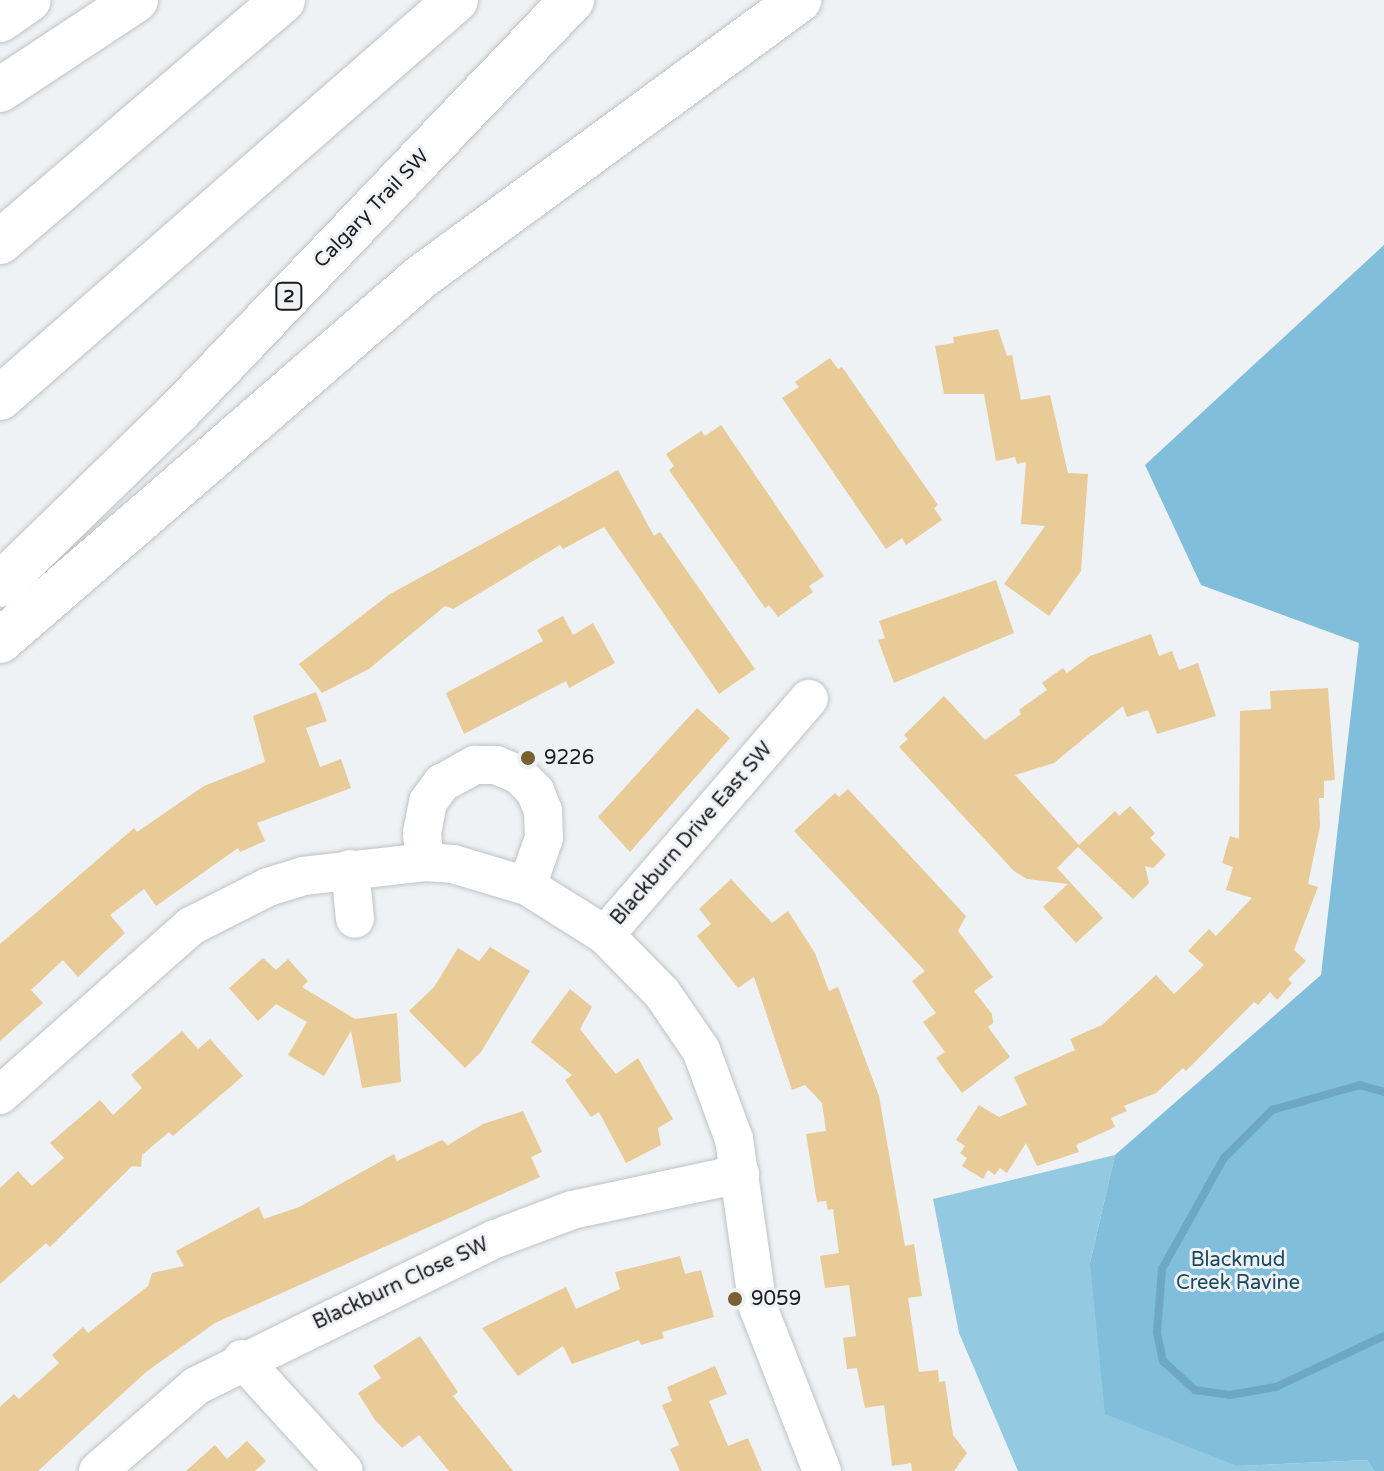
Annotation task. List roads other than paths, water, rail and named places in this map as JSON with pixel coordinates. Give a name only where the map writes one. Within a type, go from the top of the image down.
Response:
[{"type":"highway","points":[[0,20],[29,0]]},
{"type":"highway","points":[[0,90],[136,0]]},
{"type":"highway","points":[[0,242],[283,0]]},
{"type":"highway","points":[[0,398],[456,0]]},
{"type":"highway","name":"Calgary Trail SW","points":[[0,585],[179,411],[572,0]]},
{"type":"highway","points":[[0,641],[421,277],[800,0]]},
{"type":"street","name":"Blackburn Drive East SW","points":[[0,1095],[191,926],[268,887],[350,869],[425,862],[453,864],[527,886],[605,935],[809,699]]},
{"type":"street","points":[[425,862],[422,833],[428,802],[442,783],[475,765],[496,765],[519,775],[535,791],[543,811],[544,838],[527,886]]},
{"type":"street","points":[[350,869],[355,919]]},
{"type":"street","points":[[605,935],[662,993],[701,1050],[724,1103],[740,1174],[758,1307],[822,1471]]},
{"type":"street","name":"Blackburn Close SW","points":[[98,1471],[164,1410],[242,1359],[535,1223],[665,1186],[740,1174]]},
{"type":"street","points":[[242,1359],[344,1471]]},
{"type":"waterway","points":[[1384,1092],[1360,1085],[1272,1110],[1224,1158],[1162,1269],[1157,1333],[1163,1361],[1195,1390],[1230,1395],[1276,1387],[1384,1336]]},
{"type":"place","name":"9226","points":[[528,758]]},
{"type":"place","name":"9059","points":[[735,1299]]},
{"type":"park label","name":"Blackmud Creek Ravine","points":[[1238,1272]]}]
